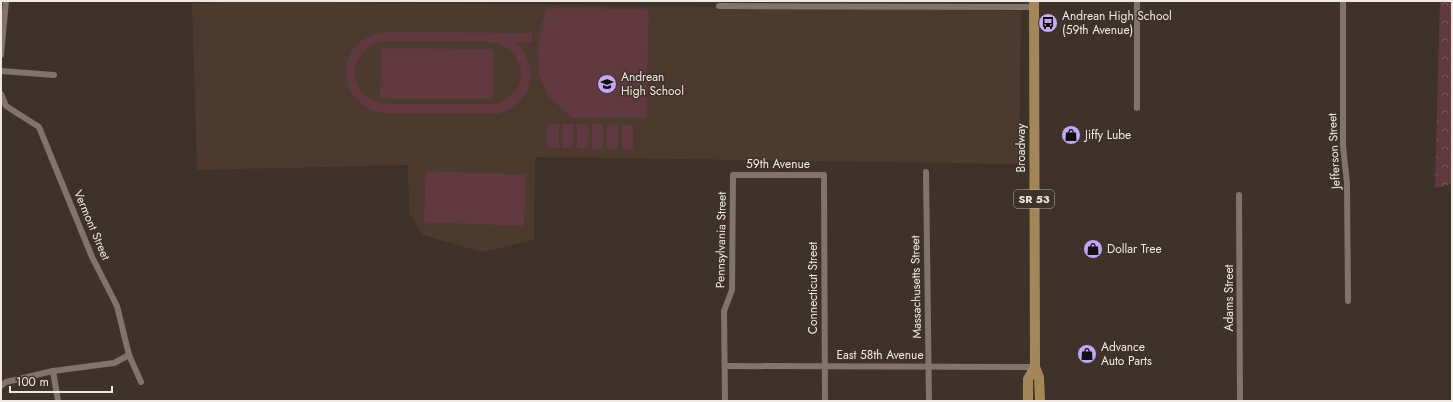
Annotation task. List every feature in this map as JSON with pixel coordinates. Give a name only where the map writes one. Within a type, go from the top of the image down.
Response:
[{"type":"main road","name":"Broadway","points":[[1034,4],[1035,367],[1039,377],[1040,401]]},
{"type":"main road","name":"Broadway","points":[[1028,401],[1028,379],[1035,367]]},
{"type":"street","points":[[1,54],[6,1]]},
{"type":"street","points":[[1136,108],[1137,1]]},
{"type":"street","name":"Jefferson Street","points":[[1343,1],[1343,146],[1347,183],[1348,301]]},
{"type":"street","points":[[719,6],[1034,4]]},
{"type":"street","points":[[1,71],[54,75]]},
{"type":"street","name":"Vermont Street","points":[[1,94],[6,106],[39,127],[92,257],[117,306],[130,355],[141,382]]},
{"type":"street","name":"Massachusetts Street","points":[[926,172],[929,401]]},
{"type":"street","name":"59th Avenue","points":[[733,175],[824,175]]},
{"type":"street","name":"Pennsylvania Street","points":[[725,401],[724,311],[732,290],[733,175]]},
{"type":"street","name":"Connecticut Street","points":[[824,175],[825,401]]},
{"type":"street","name":"Adams Street","points":[[1239,194],[1240,401]]},
{"type":"street","points":[[1,386],[6,382],[53,371],[114,363],[130,355]]},
{"type":"street","name":"East 58th Avenue","points":[[725,366],[1035,367]]},
{"type":"street","points":[[53,371],[58,401]]},
{"type":"shaded area","name":"Andrean High School","points":[[258,1],[1021,11],[1019,164],[535,157],[534,240],[482,252],[423,235],[409,213],[408,165],[197,170],[192,3]]},
{"type":"green space","points":[[1440,1],[1452,1],[1452,184],[1435,188]]},
{"type":"green space","points":[[547,8],[645,9],[649,13],[646,118],[572,118],[548,96],[539,75],[538,52],[540,29]]},
{"type":"green space","points":[[386,32],[532,33],[532,42],[516,42],[524,52],[529,63],[529,84],[525,94],[519,102],[509,109],[497,114],[387,113],[369,109],[356,100],[349,87],[346,73],[348,59],[356,46],[368,37]],"holes":[[[386,41],[489,42],[502,45],[512,52],[518,60],[521,70],[520,81],[516,91],[507,99],[495,104],[387,104],[373,101],[363,94],[357,84],[355,73],[357,62],[363,53],[372,45]]]},
{"type":"green space","points":[[381,48],[493,49],[493,99],[380,98]]},
{"type":"green space","points":[[547,124],[559,124],[559,148],[547,148]]},
{"type":"green space","points":[[562,124],[574,124],[573,148],[562,148]]},
{"type":"green space","points":[[577,124],[589,124],[588,149],[577,148]]},
{"type":"green space","points":[[592,124],[603,124],[603,149],[592,149]]},
{"type":"green space","points":[[607,124],[618,125],[618,149],[607,149]]},
{"type":"green space","points":[[622,125],[633,125],[633,149],[622,149]]},
{"type":"green space","points":[[426,171],[526,175],[524,226],[424,222]]},
{"type":"place","name":"Andrean High School (59th Avenue)","points":[[1048,23]]},
{"type":"place","name":"Andrean High School","points":[[607,84]]},
{"type":"place","name":"Jiffy Lube","points":[[1071,135]]},
{"type":"place","name":"Dollar Tree","points":[[1093,249]]},
{"type":"place","name":"Advance Auto Parts","points":[[1087,354]]}]
